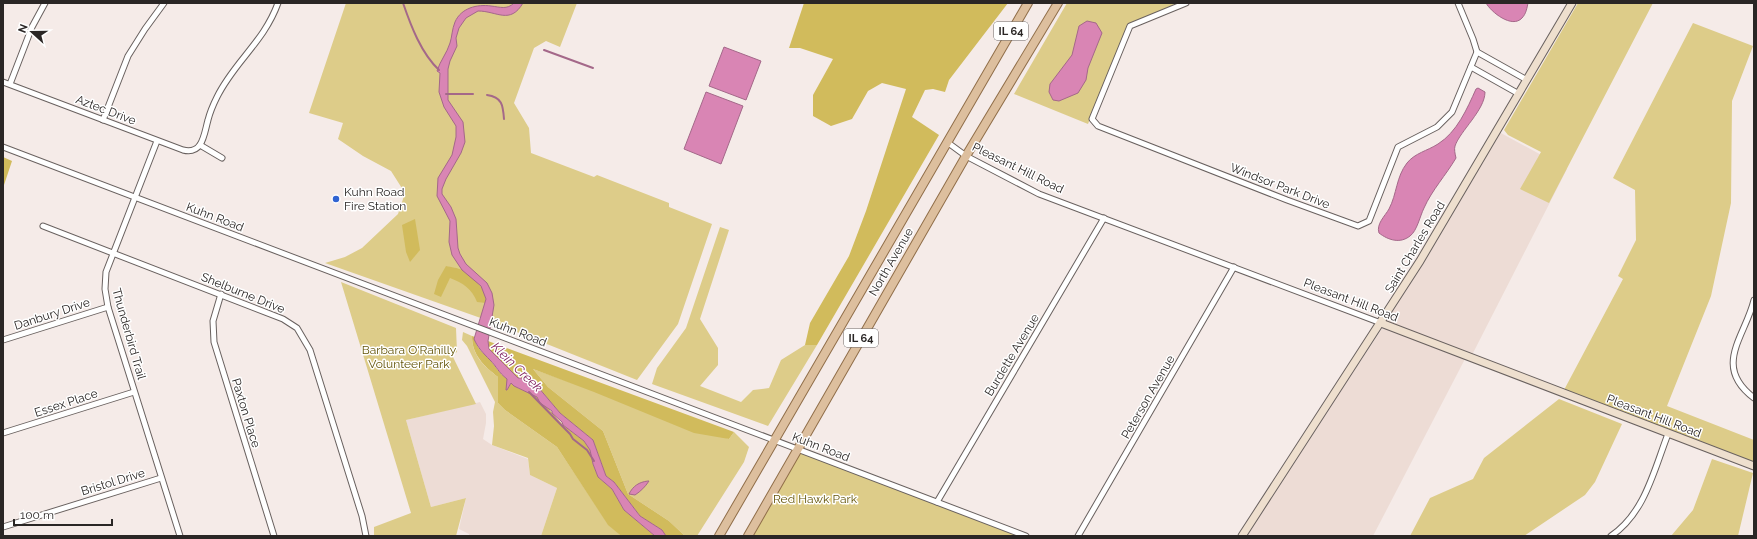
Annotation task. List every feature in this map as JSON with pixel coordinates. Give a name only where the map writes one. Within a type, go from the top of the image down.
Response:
[{"type":"main road","name":"North Avenue","points":[[719,536],[1028,3]]},
{"type":"main road","name":"North Avenue","points":[[748,536],[966,156],[1058,3]]},
{"type":"street","points":[[10,84],[32,27],[45,3]]},
{"type":"street","points":[[103,120],[128,56],[144,29],[164,3]]},
{"type":"street","points":[[222,158],[200,145],[209,117],[217,96],[234,70],[260,39],[269,24],[278,3]]},
{"type":"street","name":"Windsor Park Drive","points":[[1186,3],[1130,26],[1092,119],[1098,126],[1287,200],[1358,226],[1369,221],[1398,147],[1437,127],[1452,112],[1476,52]]},
{"type":"street","points":[[1458,3],[1473,39],[1476,52],[1527,80]]},
{"type":"street","name":"Saint Charles Road","points":[[1242,536],[1420,261],[1572,3]]},
{"type":"street","points":[[1471,67],[1519,94]]},
{"type":"street","name":"Aztec Drive","points":[[3,82],[186,151],[193,150],[200,145]]},
{"type":"street","name":"Thunderbird Trail","points":[[157,140],[106,272],[105,297],[180,536]]},
{"type":"street","name":"Pleasant Hill Road","points":[[947,142],[966,156],[1040,194],[1754,466]]},
{"type":"street","name":"Kuhn Road","points":[[3,147],[1026,536]]},
{"type":"street","name":"Burdette Avenue","points":[[937,502],[1104,218]]},
{"type":"street","name":"Shelburne Drive","points":[[43,226],[221,294],[283,319],[297,328],[310,350],[362,516],[366,536]]},
{"type":"street","name":"Peterson Avenue","points":[[1078,536],[1234,268]]},
{"type":"street","name":"Paxton Place","points":[[221,294],[213,321],[214,342],[274,536]]},
{"type":"street","points":[[1754,300],[1753,311],[1736,347],[1733,358],[1733,370],[1738,382],[1754,398]]},
{"type":"street","name":"Danbury Drive","points":[[3,340],[108,306]]},
{"type":"street","name":"Essex Place","points":[[3,433],[134,392]]},
{"type":"street","points":[[1611,536],[1628,522],[1641,503],[1668,434]]},
{"type":"street","name":"Bristol Drive","points":[[3,527],[161,478]]},
{"type":"shaded area","points":[[514,3],[523,3],[513,14],[503,15],[478,11],[466,18],[459,28],[456,38],[457,46],[448,69],[448,100],[463,122],[465,142],[461,153],[446,179],[442,189],[442,194],[451,207],[456,219],[458,248],[460,254],[466,264],[487,283],[492,293],[494,305],[488,341],[489,349],[518,378],[523,378],[538,387],[560,413],[593,440],[606,476],[614,482],[640,516],[662,530],[666,536],[655,536],[624,510],[612,489],[598,477],[590,450],[584,441],[563,425],[562,422],[552,413],[552,411],[540,403],[537,397],[514,386],[511,383],[506,390],[507,379],[481,350],[474,339],[486,299],[481,286],[462,270],[452,255],[449,242],[450,221],[437,196],[438,178],[452,155],[456,137],[456,126],[444,107],[439,92],[440,73],[437,71],[449,47],[455,22],[461,13],[475,6],[509,7]]},
{"type":"shaded area","points":[[804,3],[1008,3],[949,80],[945,92],[933,89],[925,90],[912,117],[939,135],[817,345],[805,345],[810,323],[849,256],[866,211],[906,89],[882,83],[868,91],[852,119],[831,126],[813,116],[813,95],[833,59],[800,48],[789,48]]},
{"type":"shaded area","points":[[1486,3],[1528,3],[1522,18],[1513,22],[1497,15]]},
{"type":"shaded area","points":[[1087,21],[1096,23],[1102,33],[1088,68],[1086,80],[1078,93],[1059,101],[1053,100],[1049,92],[1050,84],[1072,55],[1079,26]]},
{"type":"shaded area","points":[[724,47],[761,61],[746,100],[709,86]]},
{"type":"shaded area","points":[[1478,88],[1485,92],[1481,106],[1458,140],[1455,147],[1456,158],[1427,201],[1415,231],[1410,236],[1402,240],[1390,239],[1379,233],[1378,230],[1381,220],[1392,203],[1403,168],[1417,154],[1438,144],[1451,133],[1461,120],[1476,89]]},
{"type":"shaded area","points":[[706,92],[743,106],[721,164],[684,149]]},
{"type":"shaded area","points":[[1499,132],[1567,169],[1472,355],[1384,322],[1421,267]]},
{"type":"shaded area","points":[[3,157],[12,161],[3,188]]},
{"type":"shaded area","points":[[415,219],[420,250],[410,262],[406,252],[402,225]]},
{"type":"shaded area","points":[[446,266],[462,270],[471,276],[482,288],[486,298],[486,303],[477,302],[475,297],[466,287],[450,278],[441,297],[434,294],[438,280]]},
{"type":"shaded area","points":[[1383,327],[1465,359],[1373,536],[1245,536]]},
{"type":"shaded area","points":[[472,336],[475,337],[476,344],[480,350],[507,379],[507,390],[511,383],[518,388],[538,397],[563,425],[584,441],[590,450],[598,477],[612,489],[624,510],[655,536],[621,536],[608,525],[557,447],[505,410],[498,403],[498,377],[480,360],[474,349]]},
{"type":"shaded area","points":[[488,341],[734,432],[729,439],[694,433],[533,369],[548,387],[603,431],[628,494],[669,521],[685,536],[666,536],[662,530],[640,516],[614,482],[606,476],[593,440],[560,413],[538,387],[518,378],[493,355],[489,349]]},
{"type":"shaded area","points":[[480,402],[486,414],[483,439],[492,445],[528,459],[530,475],[557,488],[541,536],[469,536],[469,534],[459,529],[466,498],[431,507],[406,420]]},
{"type":"shaded area","points":[[649,481],[635,495],[629,494],[637,485],[642,482]]},
{"type":"green space","points":[[346,3],[577,3],[560,47],[546,41],[534,48],[514,103],[529,128],[531,153],[594,177],[597,175],[669,203],[669,207],[712,224],[678,324],[637,380],[492,322],[325,263],[345,257],[362,248],[398,214],[405,193],[391,171],[363,156],[338,139],[343,123],[309,113]]},
{"type":"green space","points":[[1067,3],[1177,3],[1127,26],[1088,124],[1014,94]]},
{"type":"green space","points":[[1578,3],[1653,3],[1549,203],[1520,189],[1541,152],[1508,135],[1504,130]]},
{"type":"green space","points":[[1693,23],[1753,46],[1732,101],[1731,203],[1711,296],[1667,406],[1754,440],[1754,464],[1564,390],[1623,279],[1618,276],[1636,240],[1635,190],[1613,178]]},
{"type":"green space","points":[[720,227],[729,230],[700,319],[718,348],[718,365],[700,386],[741,402],[753,390],[769,388],[781,360],[805,345],[817,345],[768,426],[652,384],[657,368],[686,328]]},
{"type":"green space","name":"Barbara O'Rahilly Volunteer Park","points":[[341,282],[456,328],[457,352],[452,355],[476,404],[406,420],[431,507],[466,498],[456,536],[374,536],[374,527],[411,513]]},
{"type":"green space","points":[[463,332],[472,336],[474,349],[480,360],[498,377],[498,403],[505,410],[557,447],[608,524],[621,536],[541,536],[557,488],[530,475],[528,458],[492,445],[494,426],[493,412],[495,402],[467,346],[462,340]]},
{"type":"green space","points":[[533,369],[729,439],[734,432],[749,447],[744,462],[697,536],[685,536],[669,521],[628,494],[603,431],[548,387]]},
{"type":"green space","points":[[1559,399],[1622,424],[1595,482],[1585,495],[1524,536],[1410,536],[1430,498],[1473,479],[1484,458]]},
{"type":"green space","name":"Red Hawk Park","points":[[799,452],[1024,536],[751,536]]},
{"type":"green space","points":[[1712,459],[1753,473],[1738,536],[1671,536],[1693,510]]},
{"type":"waterway","points":[[403,3],[413,30],[422,47],[427,56],[439,70]]},
{"type":"waterway","points":[[544,50],[593,68]]},
{"type":"waterway","points":[[446,94],[473,94]]},
{"type":"waterway","points":[[487,95],[492,96],[501,102],[504,119]]},
{"type":"waterway","name":"Klein Creek","points":[[529,392],[570,434],[573,439],[587,450],[594,461]]},
{"type":"place","name":"Kuhn Road Fire Station","points":[[336,199]]}]
